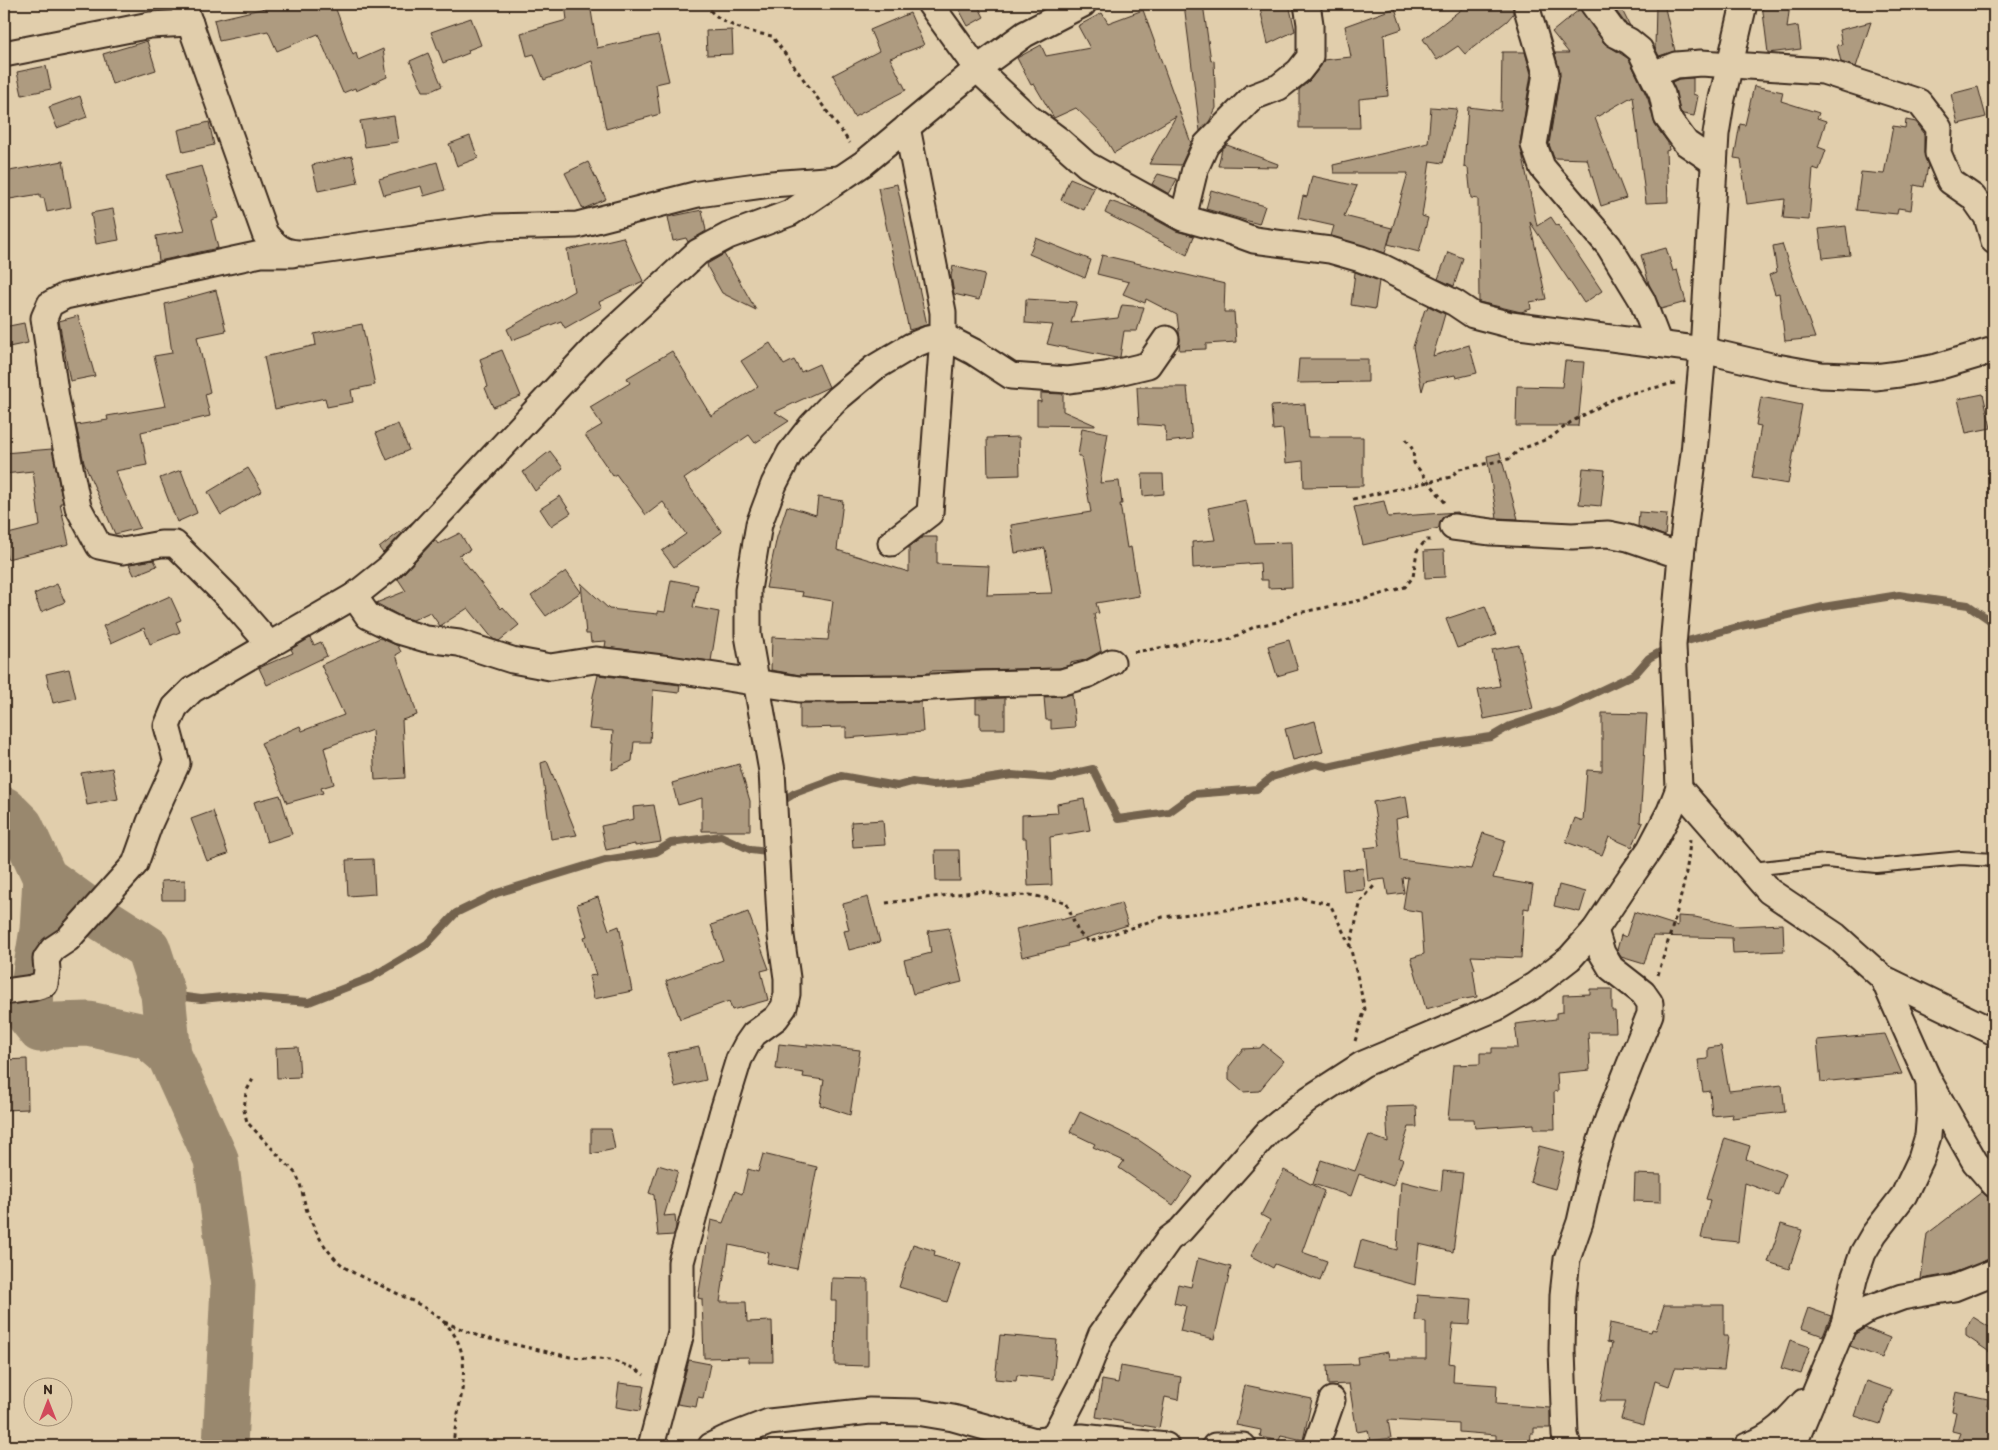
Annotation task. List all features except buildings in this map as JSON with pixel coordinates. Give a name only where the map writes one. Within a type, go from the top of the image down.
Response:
[{"type":"street","points":[[930,4],[977,69],[1009,101],[1087,165],[1183,218],[1254,240],[1330,250],[1382,266],[1455,303],[1473,315],[1511,325],[1703,350],[1771,366],[1821,375],[1875,377],[1899,374],[1937,367],[1994,350]]},
{"type":"street","points":[[4,992],[45,984],[46,958],[53,949],[68,939],[135,864],[150,822],[177,763],[167,726],[175,707],[192,690],[354,596],[389,568],[595,347],[698,252],[728,236],[790,213],[864,163],[977,69],[1025,34],[1057,16],[1084,4]]},
{"type":"street","points":[[1183,218],[1194,170],[1206,145],[1253,97],[1279,87],[1299,71],[1310,57],[1310,24],[1307,4]]},
{"type":"street","points":[[1527,4],[1546,73],[1534,145],[1542,167],[1609,246],[1642,300],[1659,344]]},
{"type":"street","points":[[1593,4],[1615,34],[1629,41],[1640,50],[1662,94],[1667,117],[1686,143],[1714,162]]},
{"type":"street","points":[[1744,4],[1721,103],[1714,162],[1703,350],[1673,645],[1685,795],[1752,869],[1769,891],[1836,936],[1883,978],[1994,1032]]},
{"type":"street","points":[[4,54],[150,24],[186,14],[265,234],[276,247],[292,254]]},
{"type":"street","points":[[1653,74],[1676,65],[1701,63],[1823,71],[1919,102],[1939,128],[1938,153],[1950,182],[1973,197],[1987,216],[1994,241]]},
{"type":"street","points":[[891,543],[930,513],[943,336],[943,312],[907,127]]},
{"type":"street","points":[[270,645],[229,598],[175,544],[160,544],[123,551],[99,546],[78,507],[56,398],[44,318],[50,304],[65,296],[261,254],[327,251],[492,227],[577,225],[698,194],[771,184],[841,179]]},
{"type":"street","points":[[651,1446],[681,1333],[681,1262],[722,1114],[739,1059],[747,1044],[754,1034],[776,1018],[784,1007],[787,994],[787,978],[780,936],[772,771],[748,635],[748,590],[752,560],[759,524],[774,484],[790,453],[838,398],[874,368],[911,346],[928,339],[943,336],[982,357],[1011,376],[1068,380],[1106,375],[1148,365],[1166,339]]},
{"type":"street","points":[[1453,527],[1491,532],[1572,536],[1608,534],[1628,538],[1681,556]]},
{"type":"street","points":[[354,596],[368,616],[399,631],[426,639],[459,643],[512,660],[550,667],[595,660],[640,667],[670,669],[799,689],[842,690],[1062,682],[1089,674],[1112,662]]},
{"type":"street","points":[[1040,1443],[1082,1383],[1101,1335],[1169,1239],[1181,1230],[1268,1132],[1309,1099],[1364,1064],[1496,1008],[1535,985],[1570,958],[1595,930],[1650,849],[1670,811],[1685,795]]},
{"type":"street","points":[[1568,1446],[1565,1435],[1562,1350],[1563,1295],[1567,1259],[1580,1222],[1593,1164],[1608,1119],[1650,1014],[1650,1003],[1643,993],[1611,968],[1602,953],[1595,930]]},
{"type":"street","points":[[1883,978],[1929,1081],[1975,1162],[1994,1184]]},
{"type":"street","points":[[1793,1446],[1844,1324],[1862,1252],[1904,1195],[1920,1159],[1928,1136],[1930,1111],[1929,1081]]},
{"type":"street","points":[[1844,1324],[1868,1309],[1902,1297],[1954,1288],[1994,1272]]},
{"type":"street","points":[[1747,1446],[1774,1433],[1785,1424],[1817,1386]]},
{"type":"street","points":[[1310,1445],[1332,1400]]},
{"type":"street","points":[[711,1446],[769,1422],[870,1411],[917,1412],[954,1418],[1040,1443],[1082,1437],[1166,1446]]},
{"type":"street","points":[[1215,1446],[1243,1446]]},
{"type":"lane","points":[[1752,869],[1826,861],[1876,866],[1961,858],[1994,860]]},
{"type":"path","points":[[705,4],[710,12],[745,31],[772,36],[864,163]]},
{"type":"path","points":[[1353,498],[1450,477],[1459,469],[1509,459],[1520,450],[1550,438],[1571,422],[1619,396],[1700,377]]},
{"type":"path","points":[[1112,662],[1127,653],[1178,645],[1196,638],[1215,643],[1256,626],[1278,622],[1293,614],[1362,600],[1405,587],[1413,577],[1417,551],[1426,540],[1443,539],[1453,527],[1450,508],[1414,464],[1414,450],[1406,439]]},
{"type":"path","points":[[1650,1003],[1678,906],[1689,859],[1685,795]]},
{"type":"path","points":[[1350,946],[1362,901],[1374,886]]},
{"type":"path","points":[[886,903],[981,891],[1004,896],[1030,894],[1066,902],[1078,932],[1089,942],[1163,917],[1261,906],[1301,898],[1330,904],[1350,946],[1365,1009],[1354,1043]]},
{"type":"path","points":[[253,1079],[246,1092],[244,1110],[247,1122],[296,1174],[314,1229],[328,1250],[342,1265],[427,1309],[443,1321],[459,1329],[499,1341],[570,1357],[611,1360],[636,1369],[652,1381],[664,1394]]},
{"type":"path","points":[[443,1321],[459,1342],[464,1356],[465,1369],[454,1446]]},
{"type":"waterway","points":[[779,803],[795,793],[841,776],[897,786],[912,782],[932,785],[960,783],[1012,775],[1052,778],[1093,769],[1118,819],[1169,812],[1194,794],[1257,789],[1272,777],[1316,764],[1328,767],[1418,747],[1491,737],[1510,726],[1561,709],[1635,674],[1649,658],[1673,645],[1741,626],[1823,607],[1899,595],[1968,605],[1994,623]]},
{"type":"waterway","points":[[4,809],[21,826],[45,878],[92,912],[148,948],[163,994],[169,1055],[216,1159],[233,1286],[225,1446]]},
{"type":"waterway","points":[[163,994],[201,999],[233,996],[309,1002],[370,978],[427,944],[456,913],[497,893],[605,860],[656,852],[671,843],[721,836],[751,850],[767,852]]},
{"type":"waterway","points":[[45,878],[42,930],[28,1015],[40,1030],[56,1025],[89,1024],[148,1037],[169,1055]]}]
